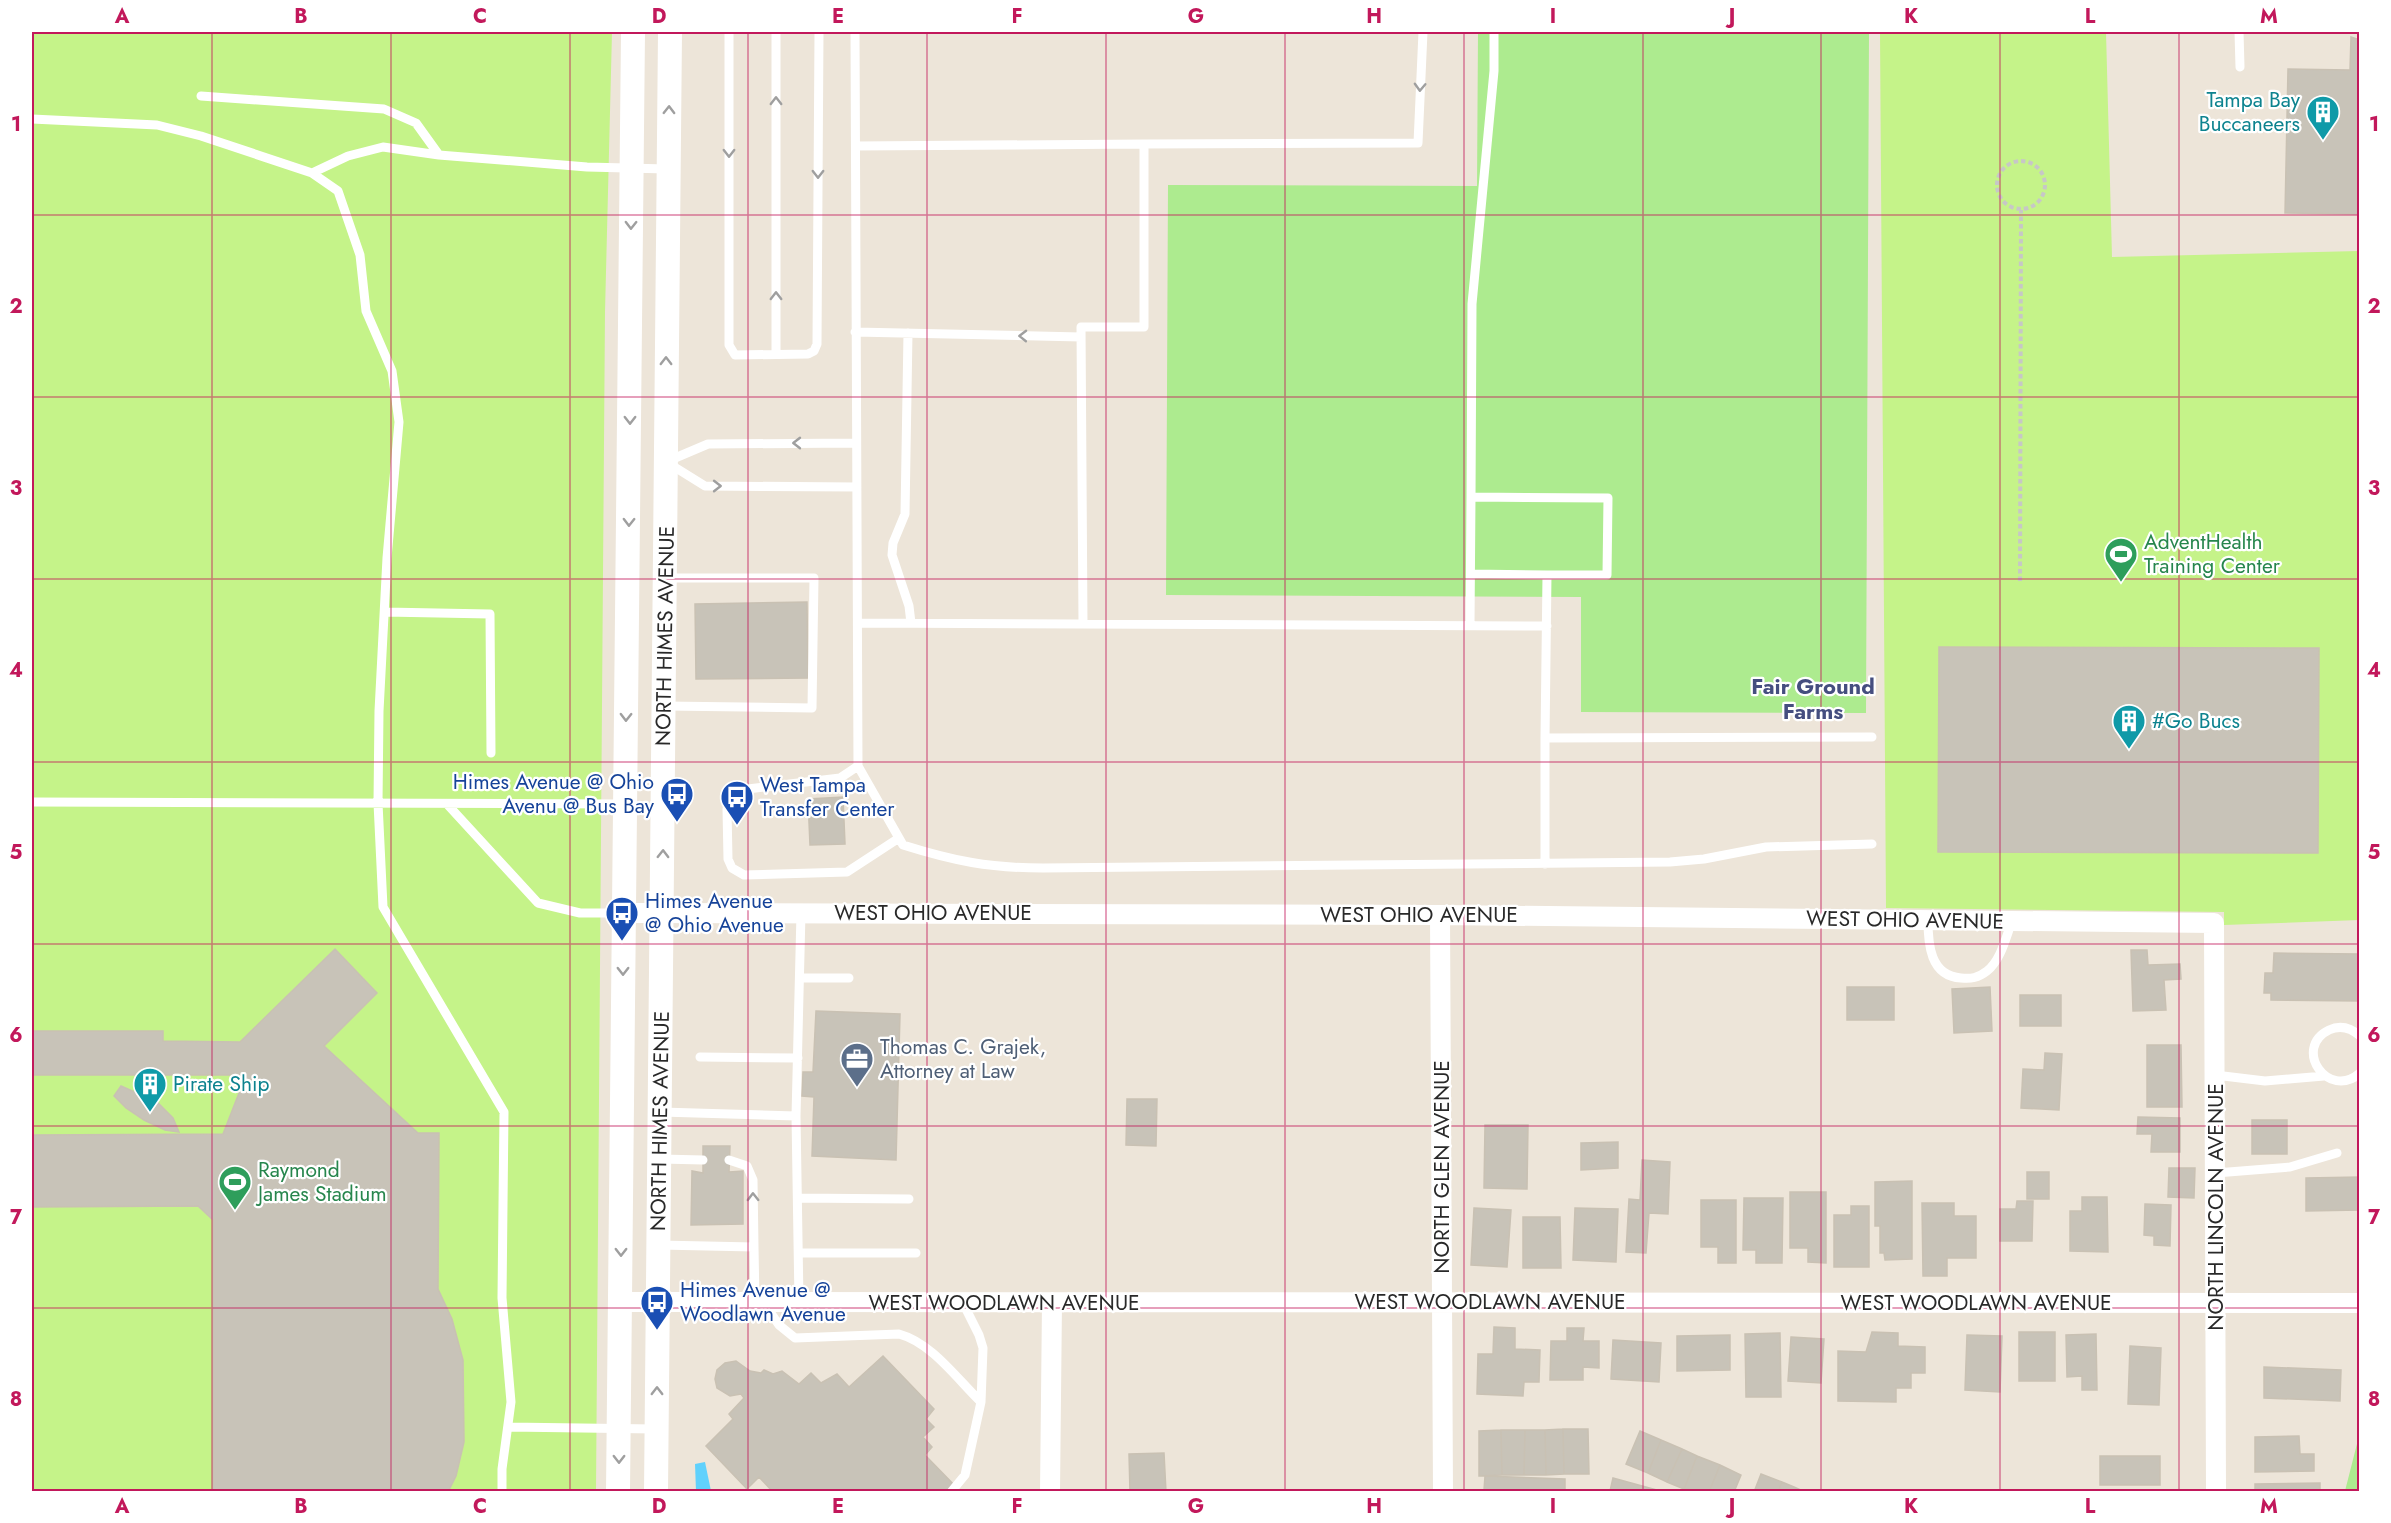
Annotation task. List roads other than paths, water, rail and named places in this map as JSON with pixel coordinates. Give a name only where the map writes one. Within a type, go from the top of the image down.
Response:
[{"type":"street","name":"NORTH HIMES AVENUE","points":[[618,1491],[633,32]]},
{"type":"street","name":"NORTH HIMES AVENUE","points":[[656,1491],[657,1302],[661,1159],[670,32]]},
{"type":"street","points":[[630,463],[666,462]]},
{"type":"street","name":"WEST OHIO AVENUE","points":[[624,913],[1440,915],[2214,923]]},
{"type":"street","name":"NORTH GLEN AVENUE","points":[[1440,915],[1443,1491]]},
{"type":"street","name":"NORTH LINCOLN AVENUE","points":[[2214,923],[2216,1491]]},
{"type":"street","name":"WEST WOODLAWN AVENUE","points":[[621,1302],[2360,1304]]},
{"type":"street","points":[[1050,1491],[1052,1302]]},
{"type":"lane","points":[[729,32],[729,345],[735,355],[814,351],[818,344],[819,32]]},
{"type":"lane","points":[[776,32],[776,354]]},
{"type":"lane","points":[[855,32],[858,766],[903,845],[953,861],[998,868],[1675,862],[1766,847],[1872,844]]},
{"type":"lane","points":[[856,146],[1418,143],[1423,32]]},
{"type":"lane","points":[[1470,626],[1472,304],[1494,82],[1494,32]]},
{"type":"lane","points":[[2239,32],[2240,67]]},
{"type":"lane","points":[[201,96],[384,109],[416,123],[439,155]]},
{"type":"lane","points":[[32,119],[157,125],[201,136],[312,173],[338,191],[360,255],[366,311],[392,371],[399,422],[385,612],[378,803],[383,907],[504,1112],[502,1298],[511,1402],[502,1491]]},
{"type":"lane","points":[[1083,624],[1081,327],[1144,327],[1144,144]]},
{"type":"lane","points":[[312,173],[348,156],[383,147],[439,155],[587,167],[668,169]]},
{"type":"lane","points":[[855,332],[1081,337]]},
{"type":"lane","points":[[908,333],[904,514],[893,543],[892,555],[895,571],[909,606],[911,623]]},
{"type":"lane","points":[[666,462],[708,444],[856,443]]},
{"type":"lane","points":[[666,462],[705,486],[857,487]]},
{"type":"lane","points":[[1471,574],[1607,575],[1608,498],[1472,496]]},
{"type":"lane","points":[[1545,864],[1547,575]]},
{"type":"lane","points":[[665,706],[812,708],[814,578],[666,578]]},
{"type":"lane","points":[[385,612],[490,614],[491,753]]},
{"type":"lane","points":[[859,623],[1547,626]]},
{"type":"lane","points":[[1545,738],[1872,737]]},
{"type":"lane","points":[[858,766],[840,778],[748,789],[736,797],[727,809],[728,859],[732,868],[744,876],[847,872],[899,838]]},
{"type":"lane","points":[[32,802],[625,804]]},
{"type":"lane","points":[[447,804],[538,903],[580,913],[624,913]]},
{"type":"lane","points":[[799,1303],[796,1116],[801,913]]},
{"type":"lane","points":[[1929,920],[1929,940],[1936,966],[1951,978],[1973,979],[1988,970],[2004,946],[2012,921]]},
{"type":"lane","points":[[800,978],[849,978]]},
{"type":"lane","points":[[2324,1076],[2314,1063],[2314,1045],[2318,1038],[2333,1028],[2351,1029],[2360,1036]]},
{"type":"lane","points":[[700,1057],[798,1058]]},
{"type":"lane","points":[[2215,1075],[2265,1081],[2324,1076],[2341,1082],[2359,1075]]},
{"type":"lane","points":[[661,1112],[796,1116]]},
{"type":"lane","points":[[2216,1173],[2290,1167],[2337,1153]]},
{"type":"lane","points":[[661,1159],[703,1160]]},
{"type":"lane","points":[[729,1160],[747,1166],[753,1180],[754,1247],[759,1303],[779,1325],[795,1338],[899,1334],[910,1337],[923,1345],[981,1402]]},
{"type":"lane","points":[[798,1198],[909,1199]]},
{"type":"lane","points":[[658,1245],[754,1247]]},
{"type":"lane","points":[[799,1253],[916,1253]]},
{"type":"lane","points":[[951,1491],[964,1475],[981,1402],[983,1348],[963,1304]]},
{"type":"lane","points":[[508,1427],[657,1429]]},
{"type":"water","points":[[705,1462],[711,1491],[696,1491],[695,1464]]},
{"type":"place","name":"Tampa Bay Buccaneers","points":[[2323,141]]},
{"type":"place","name":"AdventHealth Training Center","points":[[2121,583]]},
{"type":"place","name":"#Go Bucs","points":[[2129,750]]},
{"type":"place","name":"Himes Avenue @ Ohio Avenu @ Bus Bay","points":[[677,823]]},
{"type":"place","name":"West Tampa Transfer Center","points":[[737,826]]},
{"type":"place","name":"Himes Avenue @ Ohio Avenue","points":[[622,942]]},
{"type":"place","name":"Thomas C. Grajek, Attorney at Law","points":[[857,1088]]},
{"type":"place","name":"Pirate Ship","points":[[150,1113]]},
{"type":"place","name":"Raymond James Stadium","points":[[235,1211]]},
{"type":"place","name":"Himes Avenue @ Woodlawn Avenue","points":[[657,1331]]},
{"type":"district","name":"Fair Ground Farms","points":[[1813,698]]}]
